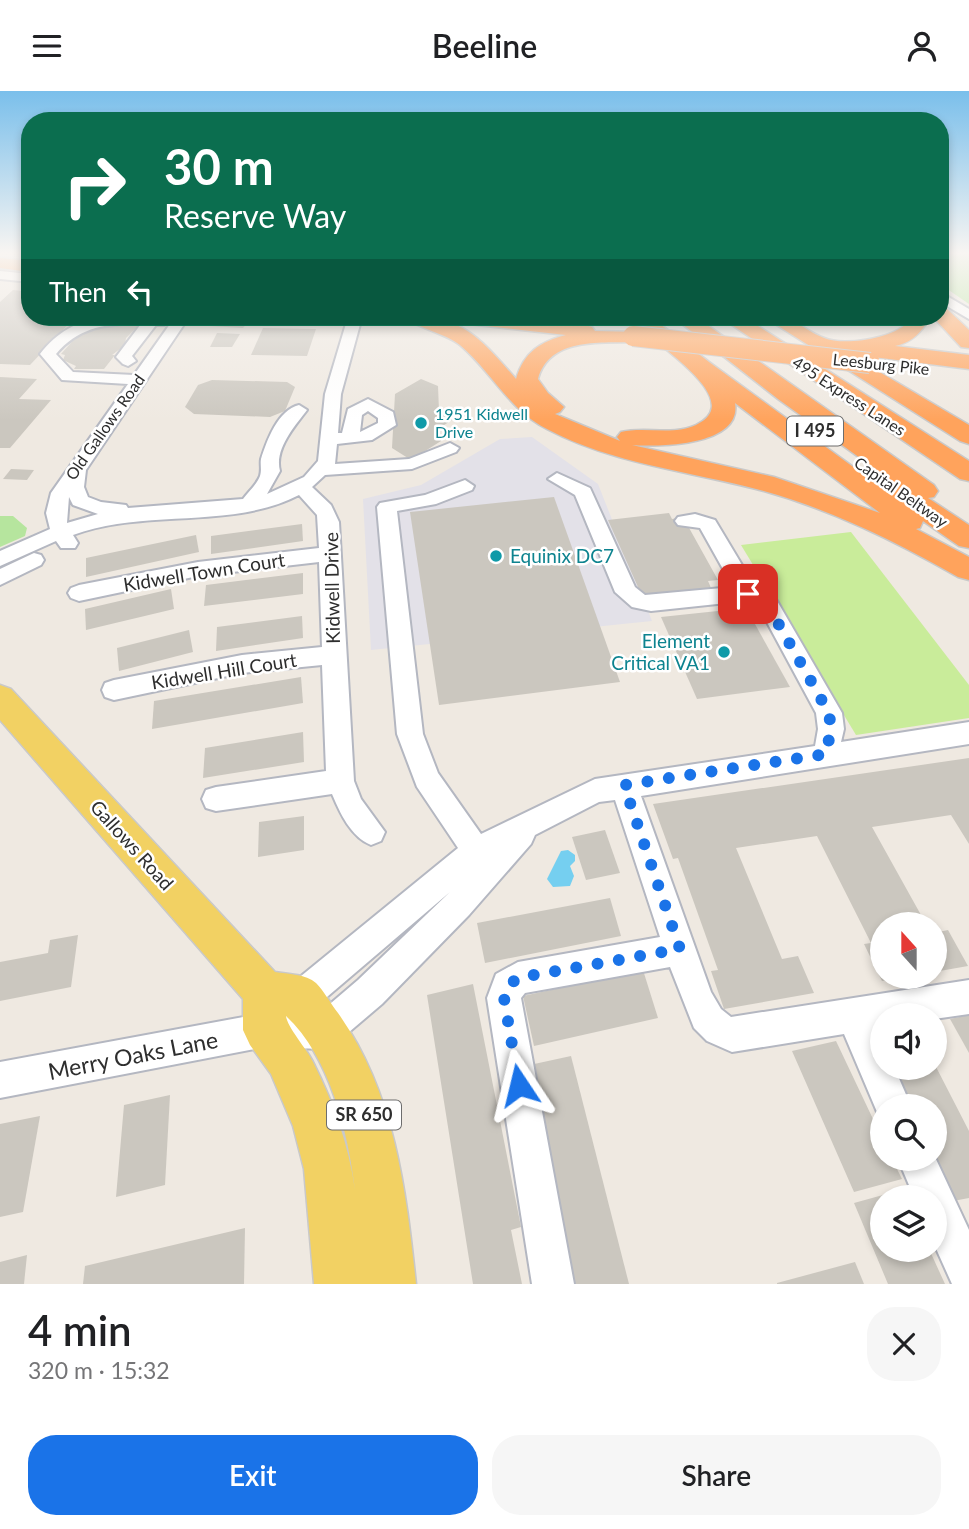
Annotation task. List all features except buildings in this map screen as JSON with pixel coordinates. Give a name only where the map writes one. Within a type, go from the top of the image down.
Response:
[{"type":"highway","points":[[957,314],[969,332]]},
{"type":"highway","points":[[957,314],[969,342]]},
{"type":"highway","points":[[443,326],[466,339],[537,414],[582,437],[615,449],[764,483],[837,505],[969,567]]},
{"type":"highway","name":"Leesburg Pike","points":[[618,326],[870,363],[968,372]]},
{"type":"highway","name":"Leesburg Pike","points":[[659,326],[832,345],[968,372]]},
{"type":"highway","name":"Capital Beltway","points":[[676,326],[751,385],[969,539]]},
{"type":"highway","name":"495 Express Lanes","points":[[696,326],[840,433],[969,521]]},
{"type":"highway","name":"495 Express Lanes","points":[[744,326],[969,474]]},
{"type":"highway","points":[[763,326],[969,458]]},
{"type":"highway","points":[[789,326],[969,436]]},
{"type":"highway","points":[[832,345],[878,343],[899,338],[915,326]]},
{"type":"highway","points":[[701,367],[722,393],[726,401],[725,411],[718,423],[676,439],[632,438],[590,426],[553,408],[540,398],[527,379],[531,363],[542,351],[554,345],[636,327],[701,367],[969,567]]},
{"type":"main road","name":"Gallows Road","points":[[0,698],[288,1013],[346,1071],[361,1106],[373,1146],[390,1284]]},
{"type":"main road","name":"Gallows Road","points":[[288,1013],[287,1058],[317,1126],[328,1169],[337,1229],[340,1284]]},
{"type":"street","points":[[55,344],[75,326]]},
{"type":"street","points":[[55,344],[94,326]]},
{"type":"street","points":[[128,361],[124,358],[148,326]]},
{"type":"street","name":"Old Gallows Road","points":[[64,537],[56,525],[57,504],[77,466],[176,326]]},
{"type":"street","points":[[77,466],[76,493],[80,501],[113,509],[165,510],[249,503],[269,500],[303,485],[323,470],[327,462],[333,394],[353,326]]},
{"type":"street","points":[[55,344],[61,370],[68,377],[137,380]]},
{"type":"street","points":[[61,370],[103,373],[128,361],[150,361]]},
{"type":"street","points":[[249,503],[267,481],[271,471],[269,463],[284,425],[299,410]]},
{"type":"street","points":[[329,439],[350,438]]},
{"type":"street","points":[[323,470],[412,464],[450,448]]},
{"type":"street","name":"Kidwell Drive","points":[[269,463],[303,485],[328,514],[340,781],[351,807],[372,832]]},
{"type":"street","points":[[557,479],[583,492],[626,592],[632,598],[650,603],[761,593],[829,713],[831,729],[826,754]]},
{"type":"street","points":[[465,486],[429,500],[387,507],[410,734],[427,779],[476,851]]},
{"type":"street","points":[[249,503],[300,503],[328,514]]},
{"type":"street","points":[[0,559],[64,537],[165,510]]},
{"type":"street","points":[[685,521],[695,520],[708,524],[748,594]]},
{"type":"street","points":[[0,578],[64,537]]},
{"type":"street","name":"Kidwell Town Court","points":[[79,593],[198,569],[329,554]]},
{"type":"street","name":"Kidwell Hill Court","points":[[114,690],[242,664],[334,655]]},
{"type":"street","points":[[288,1013],[476,851],[595,791],[969,733]]},
{"type":"street","points":[[216,799],[340,781]]},
{"type":"street","points":[[624,785],[708,1023],[720,1031],[732,1035],[969,997]]},
{"type":"street","points":[[288,1013],[370,992],[448,915],[530,824]]},
{"type":"street","points":[[553,1284],[504,998],[509,986],[517,978],[680,949]]},
{"type":"street","name":"Merry Oaks Lane","points":[[0,1080],[288,1013]]},
{"type":"street","points":[[853,1016],[888,1094]]},
{"type":"street","points":[[947,1226],[969,1275]]},
{"type":"shaded area","points":[[532,437],[598,484],[652,621],[371,650],[363,499],[421,485],[500,439]]},
{"type":"green space","points":[[0,516],[13,516],[27,528],[25,536],[0,547]]},
{"type":"green space","points":[[851,532],[969,685],[969,718],[856,735],[741,545]]},
{"type":"water","points":[[568,850],[575,855],[575,861],[570,866],[574,876],[570,886],[553,887],[547,879],[561,851]]},
{"type":"place","name":"1951 Kidwell Drive","points":[[421,423]]},
{"type":"place","name":"Equinix DC7","points":[[496,556]]},
{"type":"place","name":"Element Critical VA1","points":[[724,652]]},
{"type":"route","points":[[519,1085],[504,998],[509,986],[517,978],[680,949],[624,785],[826,754],[831,729],[829,713],[761,593],[748,594]]}]
